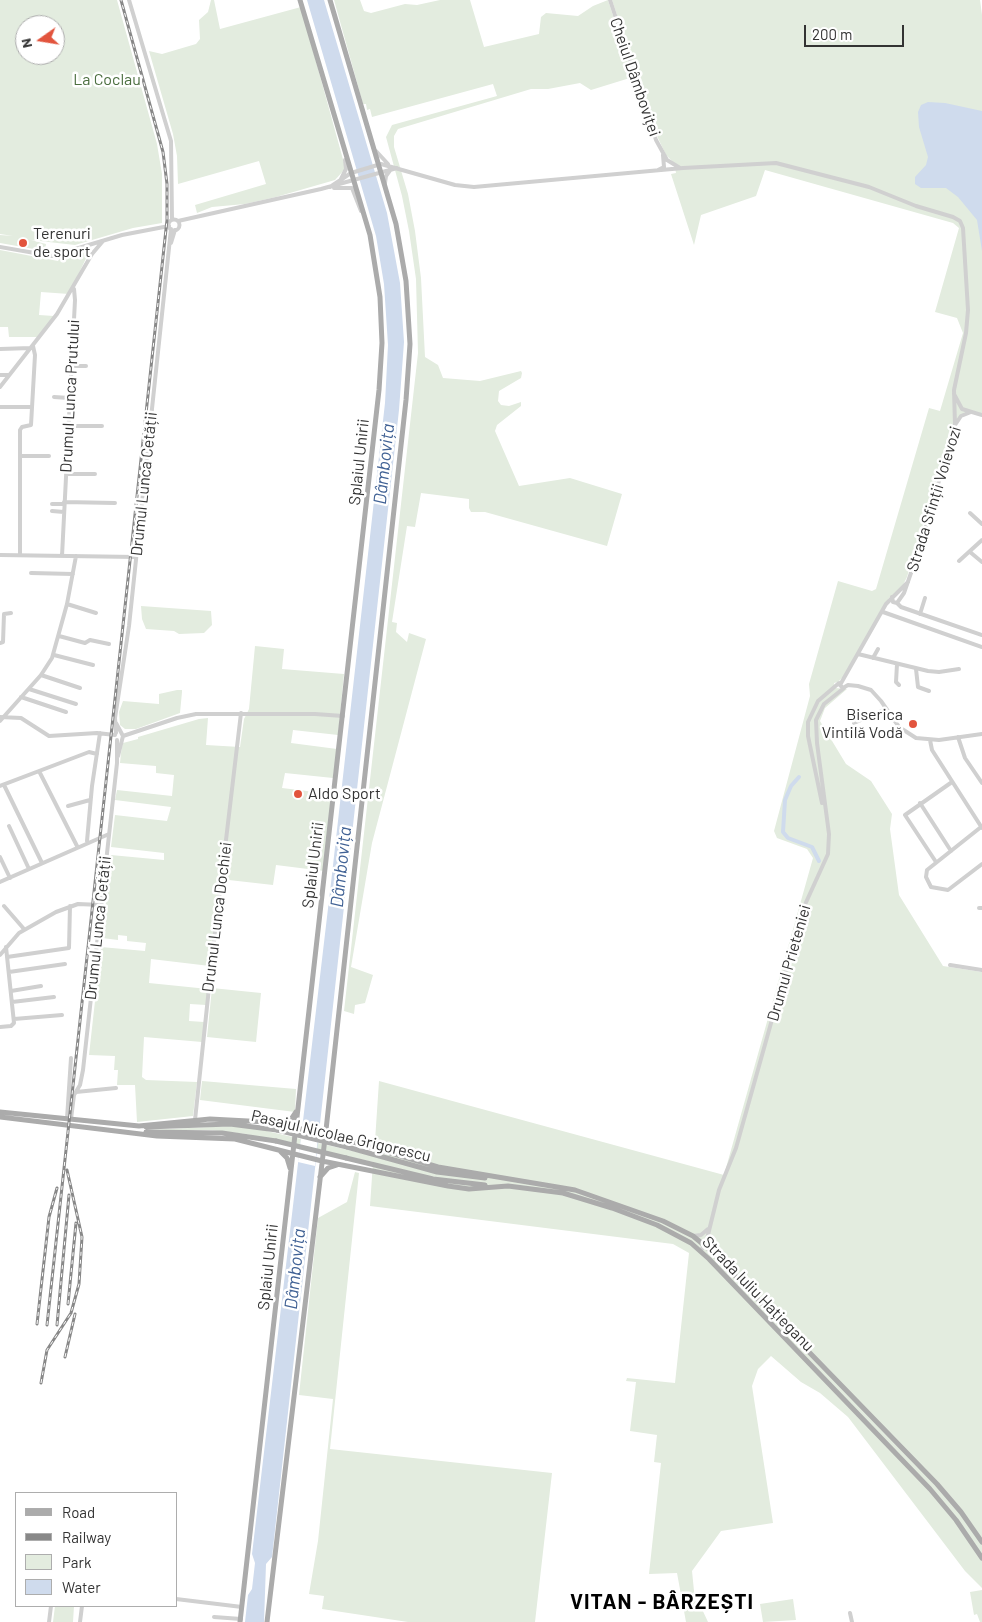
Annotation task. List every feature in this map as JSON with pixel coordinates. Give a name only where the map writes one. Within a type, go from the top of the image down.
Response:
[{"type":"main road","name":"Splaiul Unirii","points":[[241,1620],[382,358],[380,297],[366,219],[354,172],[300,0]]},
{"type":"main road","points":[[267,1622],[328,1108],[409,365],[410,331],[405,274],[398,233],[330,0]]},
{"type":"main road","points":[[328,1108],[330,1129],[342,1139]]},
{"type":"main road","points":[[0,1117],[138,1129],[195,1120],[242,1120],[278,1127],[290,1121],[298,1109]]},
{"type":"main road","points":[[0,1112],[138,1129]]},
{"type":"main road","name":"Pasajul Nicolae Grigorescu","points":[[138,1129],[230,1124],[278,1127],[437,1172],[508,1180]]},
{"type":"main road","name":"Strada Iuliu Hațieganu","points":[[278,1127],[296,1127],[325,1134],[430,1165],[508,1180],[564,1188],[601,1198],[656,1218],[693,1236],[706,1245],[949,1498],[982,1542]]},
{"type":"main road","name":"Strada Iuliu Hațieganu","points":[[138,1129],[157,1136],[228,1138],[322,1161],[453,1187],[508,1186],[563,1193],[606,1206],[665,1228],[701,1250],[948,1510],[982,1558]]},
{"type":"main road","name":"Pasajul Nicolae Grigorescu","points":[[138,1129],[222,1132],[276,1141],[448,1181],[508,1186]]},
{"type":"main road","points":[[274,1148],[285,1156],[291,1172]]},
{"type":"main road","points":[[320,1178],[328,1168],[340,1164]]},
{"type":"main road","points":[[867,1423],[873,1418]]},
{"type":"street","points":[[129,0],[171,141],[173,204],[176,222],[172,228]]},
{"type":"street","name":"Cheiul Dâmboviței","points":[[610,0],[650,123],[662,153]]},
{"type":"street","points":[[338,126],[346,166],[340,181]]},
{"type":"street","points":[[373,145],[381,159],[390,167]]},
{"type":"street","points":[[662,153],[670,163],[683,168]]},
{"type":"street","points":[[662,153],[666,168]]},
{"type":"street","points":[[328,187],[354,172],[377,165],[399,168],[470,187],[654,172],[666,168],[762,162],[784,163],[869,187],[958,219],[964,231],[968,310],[966,333],[954,393],[956,425]]},
{"type":"street","points":[[666,168],[670,163]]},
{"type":"street","points":[[666,168],[670,163]]},
{"type":"street","points":[[0,247],[52,256],[103,241],[172,228],[176,222],[192,218],[328,187],[390,167]]},
{"type":"street","points":[[386,190],[386,178],[390,167]]},
{"type":"street","points":[[328,187],[352,188],[366,219]]},
{"type":"street","name":"Drumul Lunca Cetății","points":[[69,1119],[83,1070],[117,763],[119,736],[115,718],[124,666],[172,228]]},
{"type":"street","points":[[0,387],[74,289],[92,254],[103,241]]},
{"type":"street","name":"Drumul Lunca Prutului","points":[[62,556],[74,289]]},
{"type":"street","points":[[0,349],[32,347]]},
{"type":"street","points":[[20,555],[20,430],[22,427],[31,426],[34,358],[32,347]]},
{"type":"street","points":[[71,366],[86,366]]},
{"type":"street","points":[[0,375],[10,375]]},
{"type":"street","points":[[954,393],[962,412]]},
{"type":"street","points":[[54,397],[69,398]]},
{"type":"street","points":[[0,407],[32,407]]},
{"type":"street","points":[[955,413],[958,408],[962,412]]},
{"type":"street","points":[[955,413],[962,412]]},
{"type":"street","name":"Strada Sfinții Voievozi","points":[[897,602],[908,582],[956,425],[962,412],[982,415]]},
{"type":"street","points":[[68,426],[102,426]]},
{"type":"street","points":[[20,456],[48,456]]},
{"type":"street","points":[[66,474],[95,474]]},
{"type":"street","points":[[52,504],[114,503]]},
{"type":"street","points":[[52,511],[64,512]]},
{"type":"street","points":[[970,513],[982,524]]},
{"type":"street","points":[[959,561],[982,540]]},
{"type":"street","points":[[970,552],[982,562]]},
{"type":"street","points":[[0,555],[136,557]]},
{"type":"street","points":[[0,721],[41,675],[54,655],[67,604],[76,556]]},
{"type":"street","points":[[31,573],[73,574]]},
{"type":"street","name":"Strada Sfinții Voievozi","points":[[892,597],[908,582]]},
{"type":"street","points":[[896,594],[897,602]]},
{"type":"street","points":[[826,814],[819,792],[807,727],[814,707],[847,674],[892,597],[901,607],[982,635]]},
{"type":"street","points":[[920,614],[925,598]]},
{"type":"street","points":[[883,611],[889,604],[897,602]]},
{"type":"street","points":[[67,604],[96,613]]},
{"type":"street","points":[[883,611],[982,647]]},
{"type":"street","points":[[0,643],[3,642],[4,614],[11,612]]},
{"type":"street","points":[[59,636],[86,643],[91,640],[109,644]]},
{"type":"street","points":[[873,658],[878,649]]},
{"type":"street","points":[[858,654],[916,669],[939,672],[959,669]]},
{"type":"street","points":[[54,655],[93,665]]},
{"type":"street","points":[[897,664],[896,682],[899,685]]},
{"type":"street","points":[[916,669],[918,687],[929,691]]},
{"type":"street","points":[[846,685],[847,674]]},
{"type":"street","points":[[41,675],[80,688]]},
{"type":"street","points":[[841,681],[846,685],[871,690],[901,730],[916,738],[930,740],[982,734]]},
{"type":"street","points":[[841,681],[840,687],[846,685]]},
{"type":"street","name":"Drumul Prieteniei","points":[[706,1245],[719,1190],[738,1141],[800,919],[811,888],[828,854],[829,838],[817,743],[816,720],[822,706],[846,685]]},
{"type":"street","points":[[29,689],[76,704]]},
{"type":"street","points":[[21,697],[66,712]]},
{"type":"street","points":[[854,723],[886,709]]},
{"type":"street","points":[[2,717],[21,718],[49,736],[100,733],[119,736],[184,716],[241,714],[343,716]]},
{"type":"street","name":"Drumul Lunca Dochiei","points":[[195,1120],[212,950],[241,714]]},
{"type":"street","points":[[883,732],[901,730]]},
{"type":"street","points":[[88,841],[90,800],[100,733]]},
{"type":"street","points":[[958,737],[965,758],[982,783]]},
{"type":"street","points":[[930,740],[932,750],[982,828],[927,870],[926,874],[931,887],[948,890],[982,864]]},
{"type":"street","points":[[42,863],[2,785],[89,752],[97,754]]},
{"type":"street","points":[[39,771],[77,846]]},
{"type":"street","points":[[936,862],[906,817],[906,813],[952,782]]},
{"type":"street","points":[[68,806],[90,800]]},
{"type":"street","points":[[920,803],[951,851]]},
{"type":"street","points":[[9,826],[29,868]]},
{"type":"street","points":[[0,882],[88,841],[108,834]]},
{"type":"street","points":[[0,857],[10,878]]},
{"type":"street","points":[[0,955],[24,929],[70,906],[81,904],[100,905]]},
{"type":"street","points":[[4,906],[24,929]]},
{"type":"street","points":[[8,957],[69,948],[70,906]]},
{"type":"street","points":[[0,1027],[12,1026],[14,1019],[6,947]]},
{"type":"street","points":[[9,972],[65,964]]},
{"type":"street","points":[[950,965],[982,970]]},
{"type":"street","points":[[11,990],[41,986]]},
{"type":"street","points":[[12,1002],[54,997]]},
{"type":"street","points":[[14,1019],[62,1015]]},
{"type":"street","points":[[69,1119],[71,1058]]},
{"type":"street","points":[[69,1094],[116,1088]]},
{"type":"street","points":[[693,1236],[702,1235],[709,1228]]},
{"type":"street","points":[[701,1250],[706,1245]]},
{"type":"street","points":[[178,1600],[242,1607]]},
{"type":"street","points":[[50,1622],[51,1607]]},
{"type":"street","points":[[80,1622],[82,1607]]},
{"type":"street","points":[[850,1613],[852,1622]]},
{"type":"street","points":[[214,1617],[241,1620]]},
{"type":"green space","name":"La Coclau","points":[[0,0],[117,0],[157,144],[162,174],[162,223],[133,228],[75,245],[31,240],[46,244],[45,251],[0,243],[0,235],[13,236],[0,234]]},
{"type":"green space","points":[[211,0],[214,0],[220,29],[301,7],[344,163],[345,169],[335,180],[276,197],[245,204],[212,207],[197,213],[195,205],[266,184],[259,161],[178,184],[177,156],[173,134],[149,51],[162,54],[196,44],[200,39],[199,20],[208,12]]},
{"type":"green space","points":[[334,0],[360,0],[364,11],[371,13],[405,4],[417,5],[440,0],[470,0],[484,47],[539,34],[541,17],[546,13],[578,16],[593,6],[608,0],[633,77],[591,90],[580,83],[548,89],[531,89],[398,129],[394,136],[394,147],[408,194],[415,231],[421,278],[425,357],[438,365],[443,378],[480,381],[521,371],[521,378],[499,391],[498,401],[501,405],[509,406],[521,402],[521,406],[497,425],[495,431],[519,486],[570,478],[622,494],[607,546],[485,512],[471,512],[469,499],[421,493],[415,527],[407,526],[392,622],[397,623],[396,632],[407,642],[409,633],[426,639],[372,843],[351,967],[373,975],[365,1003],[355,1005],[354,1014],[344,1011],[418,353],[416,279],[409,231],[402,196],[386,137],[392,125],[497,96],[493,84],[372,117],[370,109],[367,110],[366,104],[363,104]]},
{"type":"green space","points":[[612,0],[980,0],[982,15],[982,414],[965,414],[953,426],[907,577],[900,591],[889,598],[846,674],[838,682],[834,683],[835,688],[847,689],[825,708],[820,721],[846,764],[871,781],[892,814],[890,829],[899,895],[943,966],[982,972],[982,1588],[965,1571],[848,1417],[820,1393],[801,1382],[771,1356],[758,1369],[752,1386],[773,1523],[721,1531],[692,1571],[695,1601],[701,1607],[708,1622],[686,1622],[677,1573],[649,1574],[661,1463],[654,1462],[657,1435],[630,1431],[636,1382],[626,1381],[627,1378],[675,1383],[689,1253],[673,1244],[370,1206],[373,1162],[246,1134],[211,1130],[147,1130],[234,1126],[258,1129],[374,1156],[379,1081],[724,1175],[813,858],[807,849],[777,838],[774,831],[810,696],[809,684],[838,581],[872,591],[876,589],[929,408],[940,411],[963,333],[957,318],[935,312],[959,228],[953,223],[765,170],[756,196],[701,215],[694,245],[671,174],[676,173],[674,163],[666,155],[657,136]]},
{"type":"green space","points":[[91,248],[69,294],[41,292],[39,315],[54,316],[38,337],[9,337],[8,327],[0,327],[0,250],[58,261],[61,256]]},
{"type":"green space","points":[[141,606],[211,611],[212,625],[204,633],[179,634],[174,631],[146,629],[142,619]]},
{"type":"green space","points":[[255,646],[284,649],[282,669],[344,674],[338,735],[293,730],[291,743],[337,749],[333,778],[285,773],[282,788],[315,792],[314,799],[331,801],[324,871],[276,865],[273,885],[220,879],[210,966],[151,959],[149,983],[208,989],[206,1005],[190,1004],[189,1021],[204,1022],[202,1042],[144,1037],[142,1077],[146,1080],[197,1082],[193,1116],[137,1122],[135,1085],[117,1085],[118,1070],[114,1070],[115,1056],[89,1055],[101,947],[145,951],[146,943],[127,941],[127,936],[118,935],[118,940],[102,938],[111,855],[164,860],[164,853],[111,847],[115,815],[167,821],[171,807],[115,800],[117,790],[172,796],[174,775],[156,773],[156,766],[120,763],[123,743],[199,719],[208,718],[206,745],[240,747],[244,719],[249,709]]},
{"type":"green space","points":[[182,690],[180,713],[136,729],[125,729],[120,725],[119,712],[123,701],[159,704],[159,694]]},
{"type":"green space","points":[[212,988],[261,993],[256,1042],[207,1037]]},
{"type":"green space","points":[[202,1081],[296,1089],[295,1112],[200,1100]]},
{"type":"green space","points":[[355,1172],[359,1173],[330,1449],[552,1473],[535,1622],[408,1622],[322,1609],[324,1596],[309,1594],[318,1541],[333,1399],[299,1395],[318,1218],[347,1202]]},
{"type":"green space","points":[[982,1590],[982,1622],[980,1622],[977,1614],[974,1615],[970,1592]]},
{"type":"green space","points":[[793,1599],[796,1620],[763,1622],[760,1604]]},
{"type":"green space","points":[[55,1607],[74,1607],[73,1622],[53,1622]]},
{"type":"water","name":"Dâmbovița","points":[[307,0],[324,0],[387,213],[400,283],[404,342],[399,410],[272,1557],[266,1564],[264,1622],[245,1622],[248,1595],[252,1589],[255,1563],[252,1554],[385,403],[388,345],[384,284],[376,236]]},
{"type":"water","points":[[928,102],[945,103],[982,111],[982,251],[977,220],[958,197],[946,188],[921,188],[915,184],[915,177],[926,165],[928,157],[919,127],[918,112],[921,105]]},
{"type":"pier","points":[[303,1122],[319,1126],[315,1166],[298,1162]]},
{"type":"waterway","points":[[799,777],[791,786],[785,800],[783,832],[788,838],[812,847],[819,861]]},
{"type":"railway","points":[[47,1325],[167,220],[167,184],[163,152],[121,0]]},
{"type":"railway","points":[[41,1383],[47,1350],[71,1313],[79,1284],[82,1237],[67,1170]]},
{"type":"railway","points":[[37,1324],[49,1217],[57,1188]]},
{"type":"railway","points":[[57,1325],[69,1195]]},
{"type":"railway","points":[[68,1304],[76,1223]]},
{"type":"railway","points":[[65,1357],[75,1314]]},
{"type":"place","name":"Terenuri de sport","points":[[23,243]]},
{"type":"place","name":"Biserica Vintilă Vodă","points":[[913,724]]},
{"type":"place","name":"Aldo Sport","points":[[298,794]]},
{"type":"district","name":"VITAN - BÂRZEȘTI","points":[[662,1602]]}]
